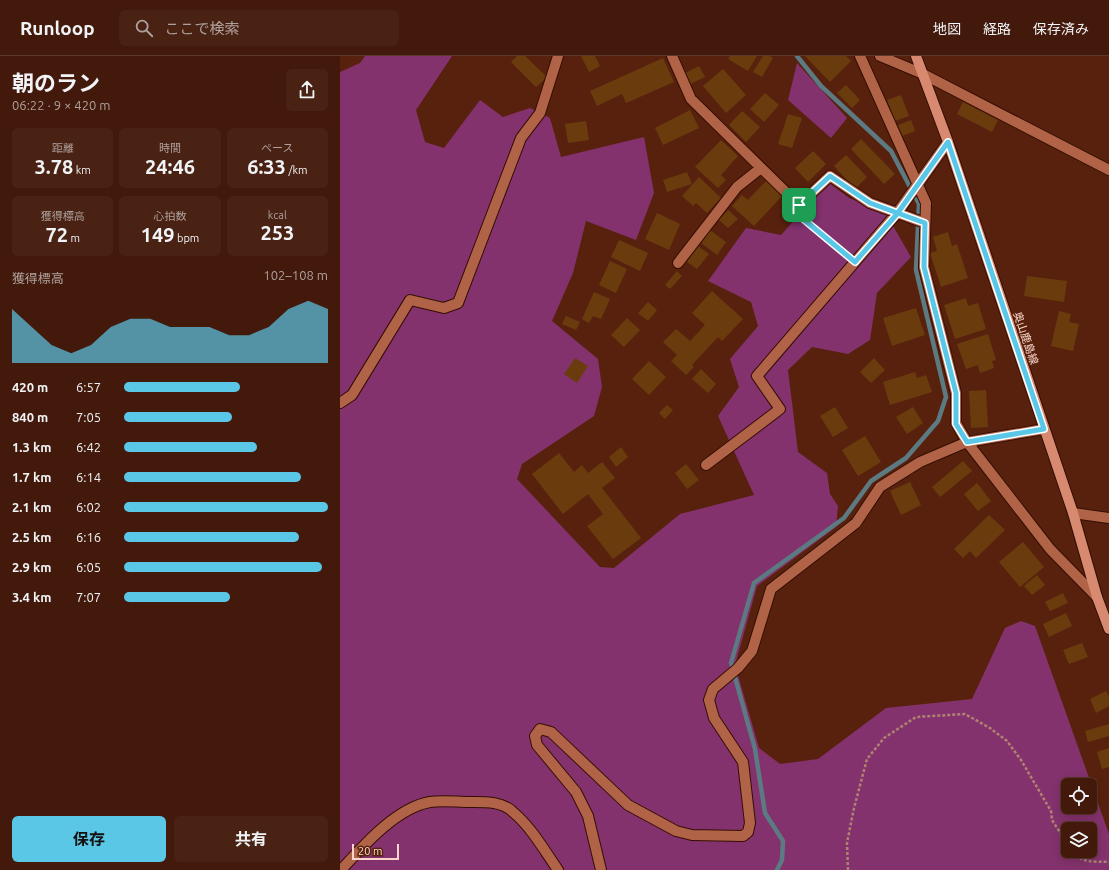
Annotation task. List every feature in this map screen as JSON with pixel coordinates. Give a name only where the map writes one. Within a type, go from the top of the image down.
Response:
[{"type":"main road","name":"奥山鹿島線","points":[[916,56],[948,142],[1073,513],[1097,597],[1109,629]]},
{"type":"street","points":[[340,404],[352,395],[410,300],[444,308],[458,303],[521,138],[540,113],[558,56]]},
{"type":"street","points":[[672,56],[691,99],[799,205],[830,176],[870,203],[925,223]]},
{"type":"street","points":[[860,56],[918,182],[926,203],[924,267],[956,393],[956,424],[967,442],[1050,549],[1097,597]]},
{"type":"street","points":[[880,56],[923,74],[1109,170]]},
{"type":"street","points":[[706,465],[780,409],[757,376],[897,214],[908,196],[948,142]]},
{"type":"street","points":[[678,263],[737,187],[761,168]]},
{"type":"street","points":[[601,870],[588,816],[576,792],[537,745],[535,736],[540,729],[551,732],[628,805],[676,831],[692,835],[743,836],[748,832],[750,823],[743,762],[714,718],[709,700],[713,689],[738,668],[752,651],[771,589],[856,523],[880,487],[920,462],[967,442],[1044,429]]},
{"type":"street","points":[[1073,513],[1109,517]]},
{"type":"street","points":[[341,870],[374,835],[405,812],[429,802],[485,802],[499,804],[512,811],[534,834],[558,870]]},
{"type":"path","points":[[799,205],[802,218],[855,262]]},
{"type":"path","points":[[848,870],[847,844],[854,808],[867,759],[884,738],[916,716],[965,714],[990,728],[1007,741],[1021,760],[1051,811],[1052,820],[1061,834]]},
{"type":"path","points":[[1078,858],[1084,860],[1109,862]]},
{"type":"shaded area","points":[[365,56],[452,56],[416,110],[425,142],[444,148],[480,100],[503,117],[530,108],[550,118],[561,157],[644,137],[654,193],[636,240],[586,221],[573,273],[552,321],[598,359],[602,387],[594,416],[522,464],[517,479],[600,567],[614,568],[680,514],[754,495],[718,416],[739,387],[730,359],[758,326],[751,302],[708,281],[746,228],[781,235],[828,182],[849,198],[885,212],[911,257],[877,293],[870,340],[848,354],[812,347],[788,370],[798,452],[827,473],[830,494],[838,506],[836,527],[757,586],[735,665],[759,748],[780,764],[818,759],[886,708],[972,699],[1005,628],[1021,621],[1035,626],[1089,778],[1061,778],[1061,814],[1097,814],[1097,800],[1109,834],[1109,870],[340,870],[340,72],[360,63]]},
{"type":"shaded area","points":[[797,63],[847,118],[831,138],[788,100]]},
{"type":"building","points":[[517,56],[525,56],[547,77],[536,87],[511,62]]},
{"type":"building","points":[[581,56],[595,56],[600,66],[589,72]]},
{"type":"building","points":[[730,56],[757,56],[748,71],[728,59]]},
{"type":"building","points":[[763,56],[773,58],[762,77],[753,72]]},
{"type":"building","points":[[805,56],[846,56],[851,61],[830,82]]},
{"type":"building","points":[[663,58],[674,82],[626,103],[622,94],[597,106],[590,91]]},
{"type":"building","points":[[699,66],[705,77],[690,84],[685,73]]},
{"type":"building","points":[[723,69],[746,95],[726,113],[703,86]]},
{"type":"building","points":[[846,85],[860,100],[852,108],[837,93]]},
{"type":"building","points":[[765,93],[779,105],[764,122],[750,109]]},
{"type":"building","points":[[901,95],[909,116],[895,121],[887,100]]},
{"type":"building","points":[[963,102],[998,120],[992,132],[957,114]]},
{"type":"building","points":[[690,110],[699,128],[663,145],[655,128]]},
{"type":"building","points":[[742,111],[760,127],[746,142],[729,125]]},
{"type":"building","points":[[788,114],[802,118],[792,148],[778,144]]},
{"type":"building","points":[[911,120],[915,131],[902,136],[898,125]]},
{"type":"building","points":[[586,121],[589,140],[568,143],[565,124]]},
{"type":"building","points":[[861,139],[895,174],[884,184],[851,149]]},
{"type":"building","points":[[721,140],[738,156],[721,175],[726,180],[718,188],[695,167]]},
{"type":"building","points":[[813,151],[826,164],[808,182],[795,168]]},
{"type":"building","points":[[846,155],[867,177],[855,189],[834,166]]},
{"type":"building","points":[[687,172],[692,184],[667,192],[663,180]]},
{"type":"building","points":[[699,177],[721,198],[707,213],[696,203],[693,206],[682,196]]},
{"type":"building","points":[[766,181],[782,196],[754,226],[732,206],[742,195],[748,200]]},
{"type":"building","points":[[728,210],[738,219],[728,228],[719,220]]},
{"type":"building","points":[[657,213],[680,224],[669,250],[645,239]]},
{"type":"building","points":[[710,230],[726,242],[717,255],[701,243]]},
{"type":"building","points":[[948,232],[952,246],[957,244],[968,278],[941,287],[930,253],[937,251],[933,237]]},
{"type":"building","points":[[619,240],[648,253],[640,271],[611,257]]},
{"type":"building","points":[[698,246],[709,254],[697,269],[687,262]]},
{"type":"building","points":[[610,261],[627,269],[616,293],[599,285]]},
{"type":"building","points":[[677,271],[682,276],[670,289],[665,285]]},
{"type":"building","points":[[1027,276],[1067,281],[1064,302],[1024,296]]},
{"type":"building","points":[[712,291],[743,319],[722,341],[718,337],[692,365],[694,367],[686,375],[671,361],[677,355],[663,342],[676,329],[690,341],[705,325],[692,313]]},
{"type":"building","points":[[594,292],[610,299],[601,319],[593,316],[589,323],[582,319]]},
{"type":"building","points":[[966,298],[968,306],[978,303],[986,329],[955,339],[944,305]]},
{"type":"building","points":[[648,302],[657,310],[648,321],[638,313]]},
{"type":"building","points":[[916,308],[925,335],[892,346],[883,318]]},
{"type":"building","points":[[1059,311],[1071,314],[1069,322],[1079,324],[1073,351],[1051,346]]},
{"type":"building","points":[[566,316],[580,322],[576,330],[562,324]]},
{"type":"building","points":[[627,318],[640,330],[624,347],[611,335]]},
{"type":"building","points":[[988,334],[996,360],[992,361],[994,368],[980,373],[978,365],[966,369],[957,344]]},
{"type":"building","points":[[575,358],[588,366],[577,383],[564,374]]},
{"type":"building","points":[[874,358],[885,370],[871,383],[860,372]]},
{"type":"building","points":[[649,361],[666,377],[649,395],[632,379]]},
{"type":"building","points":[[701,369],[716,384],[708,393],[692,379]]},
{"type":"building","points":[[915,372],[917,378],[926,375],[932,392],[890,405],[883,382]]},
{"type":"building","points":[[986,390],[988,427],[971,428],[969,391]]},
{"type":"building","points":[[667,405],[673,410],[665,419],[659,413]]},
{"type":"building","points":[[835,407],[848,428],[833,437],[820,416]]},
{"type":"building","points":[[913,407],[923,423],[907,434],[896,417]]},
{"type":"building","points":[[865,436],[881,462],[858,476],[842,450]]},
{"type":"building","points":[[621,447],[628,457],[616,467],[609,457]]},
{"type":"building","points":[[559,453],[574,472],[582,465],[588,473],[602,462],[615,478],[602,488],[641,538],[613,559],[587,526],[603,514],[588,494],[563,514],[532,474]]},
{"type":"building","points":[[963,461],[972,471],[940,497],[932,487]]},
{"type":"building","points":[[686,464],[699,480],[687,489],[675,473]]},
{"type":"building","points":[[910,482],[921,505],[901,515],[890,491]]},
{"type":"building","points":[[977,483],[991,501],[978,511],[964,494]]},
{"type":"building","points":[[989,515],[1005,530],[976,558],[970,551],[963,558],[954,549]]},
{"type":"building","points":[[1023,542],[1044,567],[1020,587],[999,562]]},
{"type":"building","points":[[1037,575],[1045,585],[1032,595],[1024,586]]},
{"type":"building","points":[[1063,593],[1068,603],[1050,611],[1045,602]]},
{"type":"building","points":[[1066,613],[1072,626],[1049,637],[1043,624]]},
{"type":"building","points":[[1082,643],[1088,657],[1069,664],[1063,650]]},
{"type":"building","points":[[1106,691],[1109,696],[1109,706],[1096,713],[1090,699]]},
{"type":"building","points":[[1109,724],[1109,736],[1088,742],[1085,731]]},
{"type":"building","points":[[1109,748],[1109,767],[1102,769],[1097,752]]},
{"type":"waterway","points":[[777,870],[782,860],[783,841],[765,813],[755,749],[731,663],[754,583],[844,518],[871,481],[906,458],[938,421],[946,397],[916,270],[919,204],[891,151],[821,86],[797,56]]},
{"type":"route","points":[[799,205],[802,218],[855,262],[897,214],[918,182],[948,142],[1044,429],[967,442],[956,424],[956,393],[924,267],[925,223],[897,214],[870,203],[830,176],[799,205]]}]
